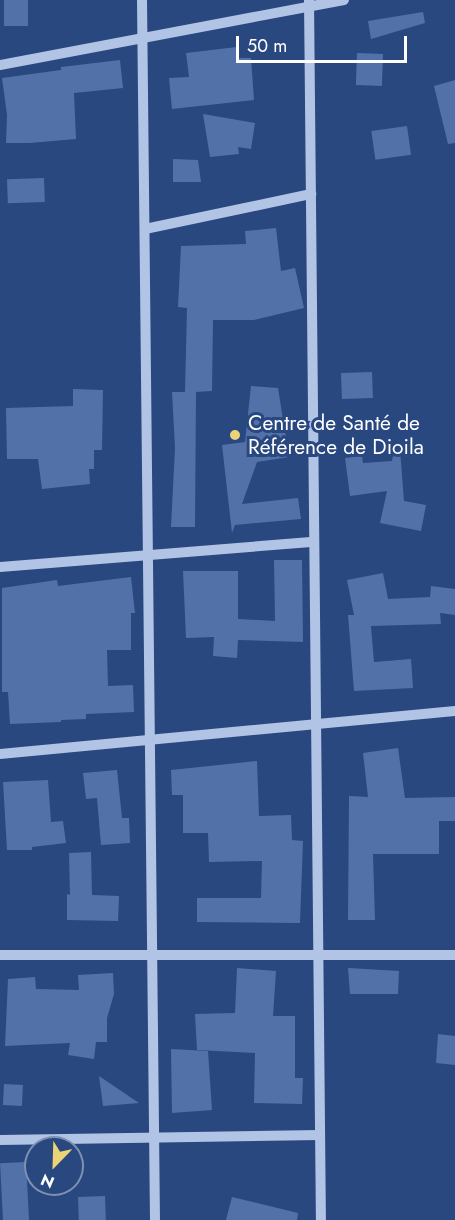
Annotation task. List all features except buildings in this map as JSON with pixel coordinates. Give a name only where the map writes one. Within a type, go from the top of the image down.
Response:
[{"type":"street","points":[[142,0],[155,1220]]},
{"type":"street","points":[[0,65],[310,3],[344,0]]},
{"type":"street","points":[[310,3],[321,1220]]},
{"type":"street","points":[[145,229],[311,194]]},
{"type":"street","points":[[0,567],[314,542]]},
{"type":"street","points":[[0,754],[455,711]]},
{"type":"street","points":[[0,955],[455,955]]},
{"type":"street","points":[[0,1140],[320,1135]]},
{"type":"place","name":"Centre de Santé de Référence de Dioila","points":[[235,435]]}]
